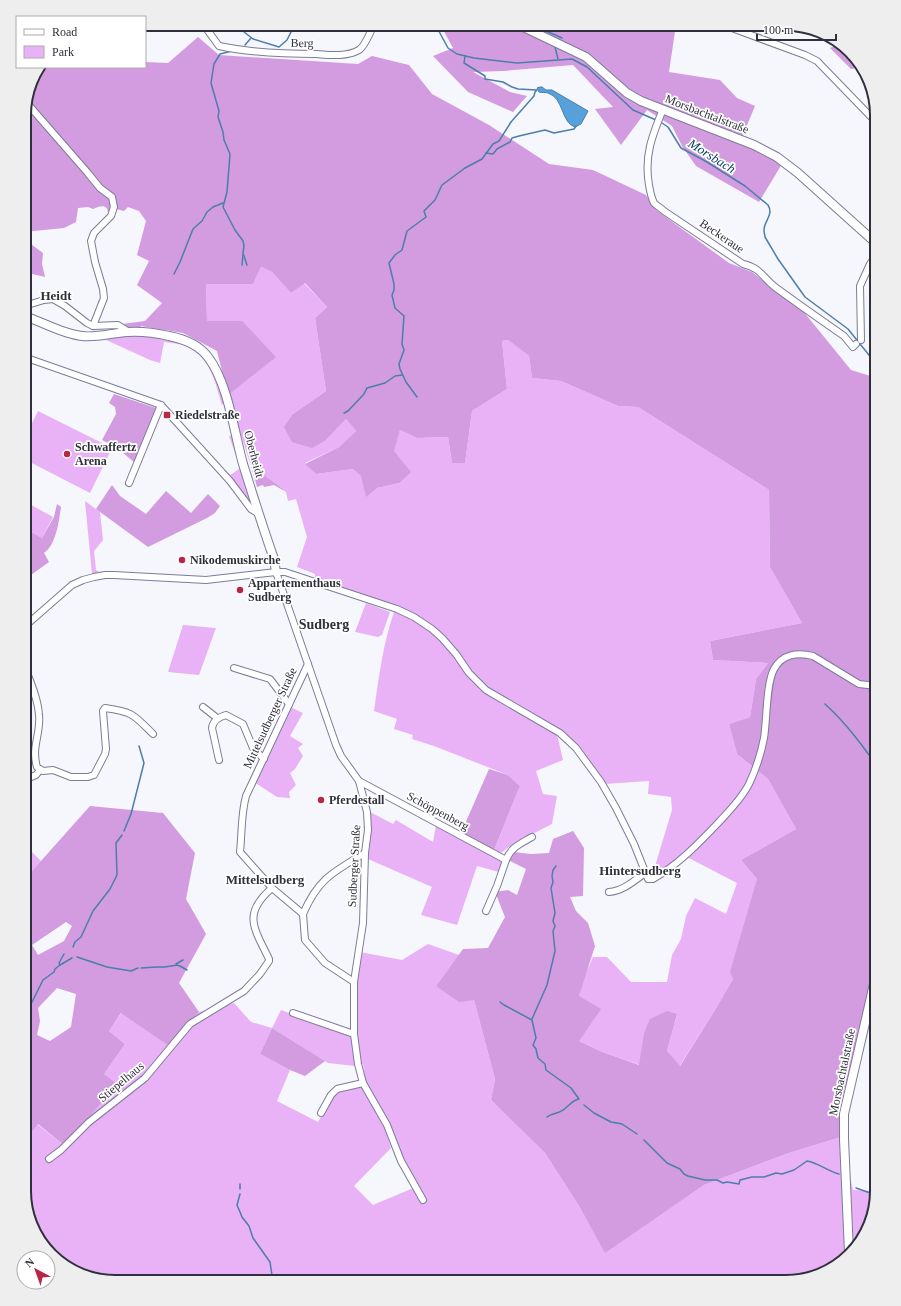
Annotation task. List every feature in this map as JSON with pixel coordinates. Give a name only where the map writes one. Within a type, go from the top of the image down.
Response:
[{"type":"main road","name":"Morsbachtalstraße","points":[[532,31],[586,57],[627,93],[662,113],[754,145],[777,157],[798,173],[870,238]]},
{"type":"main road","name":"Oberheidt","points":[[31,319],[68,333],[82,336],[129,332],[155,334],[177,338],[194,344],[207,356],[219,375],[243,463],[274,559],[276,572]]},
{"type":"main road","name":"Morsbachtalstraße","points":[[849,1246],[844,1114],[870,1001]]},
{"type":"street","name":"Berg","points":[[208,31],[219,46],[238,50],[276,54],[335,55],[358,51],[362,48],[370,31]]},
{"type":"street","points":[[740,31],[805,55],[817,61],[870,116]]},
{"type":"street","points":[[31,108],[100,188],[112,197],[114,207],[111,216],[94,234],[91,241],[104,298],[93,326],[87,324],[65,306],[52,299],[31,304]]},
{"type":"street","name":"Beckeraue","points":[[662,113],[650,143],[647,159],[650,188],[655,203],[664,211],[743,264],[752,266],[762,273],[774,286],[857,344],[860,286],[870,264]]},
{"type":"street","name":"Oberheidt","points":[[93,326],[118,325],[129,332]]},
{"type":"street","points":[[31,359],[160,405],[230,481],[251,509],[259,514]]},
{"type":"street","points":[[129,483],[160,405]]},
{"type":"street","name":"Sudberger Straße","points":[[276,572],[341,756],[359,781],[367,812],[368,830],[365,853],[363,922],[354,982],[354,1034],[358,1064],[363,1083],[387,1125],[401,1161],[423,1200]]},
{"type":"street","points":[[31,621],[72,585],[83,580],[104,575],[206,580],[285,572],[397,609],[414,617],[442,638],[456,654],[469,674],[486,690],[560,733],[576,748],[602,782],[634,844],[647,876],[653,879],[681,859],[695,846],[738,801],[749,785],[761,756],[766,729],[770,681],[773,670],[778,662],[791,655],[805,654],[813,656],[859,684],[870,685]]},
{"type":"street","name":"Mittelsudberger Straße","points":[[272,888],[240,852],[244,804],[252,781],[264,759],[308,664]]},
{"type":"street","points":[[234,668],[270,679],[289,704]]},
{"type":"street","points":[[31,682],[40,715],[34,752],[37,768],[40,770]]},
{"type":"street","points":[[203,707],[217,718]]},
{"type":"street","points":[[40,770],[52,770],[71,777],[88,777],[94,775],[106,749],[103,711],[105,708],[129,713],[153,734]]},
{"type":"street","points":[[219,760],[212,728],[217,718],[226,716],[243,724],[248,732],[253,748],[264,759]]},
{"type":"street","points":[[31,777],[36,775],[40,770]]},
{"type":"street","name":"Schöppenberg","points":[[359,781],[506,860]]},
{"type":"street","points":[[486,911],[509,852],[532,837]]},
{"type":"street","points":[[354,982],[325,963],[305,940],[303,914],[310,897],[328,876],[365,853]]},
{"type":"street","points":[[609,892],[614,892],[647,876]]},
{"type":"street","points":[[272,888],[303,914]]},
{"type":"street","name":"Stiepelhaus","points":[[49,1159],[62,1150],[89,1122],[145,1078],[190,1024],[244,991],[260,974],[269,961],[257,934],[253,913],[258,902],[272,888]]},
{"type":"street","points":[[293,1013],[354,1034]]},
{"type":"street","points":[[321,1114],[331,1095],[336,1089],[363,1083]]},
{"type":"green space","points":[[261,267],[272,272],[291,293],[304,283],[327,307],[315,318],[326,391],[293,414],[326,440],[346,419],[356,431],[339,447],[305,463],[316,474],[353,469],[377,488],[399,483],[393,451],[400,430],[417,438],[448,437],[452,463],[465,463],[472,411],[507,389],[502,341],[508,340],[529,356],[532,378],[561,381],[618,406],[638,407],[769,490],[770,567],[802,623],[710,641],[713,660],[768,663],[756,679],[750,717],[729,724],[737,754],[768,779],[796,829],[741,860],[757,879],[733,979],[679,1067],[667,1051],[677,1014],[644,1033],[640,1065],[600,1051],[579,1041],[579,996],[583,980],[593,957],[607,957],[631,982],[667,982],[672,955],[681,939],[686,916],[695,898],[726,914],[737,883],[683,855],[652,876],[672,810],[671,797],[648,794],[649,781],[604,784],[582,750],[542,721],[557,734],[563,760],[536,771],[543,794],[557,796],[552,824],[513,844],[501,853],[494,850],[520,786],[508,775],[412,739],[413,735],[394,729],[397,719],[374,711],[384,647],[395,609],[315,579],[315,574],[297,567],[307,537],[296,499],[288,501],[286,492],[251,466],[228,395],[242,321],[207,321],[206,284],[253,284]]},
{"type":"green space","points":[[120,335],[163,338],[185,343],[194,347],[201,352],[209,364],[218,383],[224,403],[222,405],[211,372],[196,352],[185,346],[164,342],[160,363],[104,339]]},
{"type":"green space","name":"Schwaffertz Arena","points":[[38,411],[112,448],[90,493],[31,463],[31,425]]},
{"type":"green space","points":[[233,435],[252,503],[250,503],[229,476],[240,467],[229,436]]},
{"type":"green space","points":[[85,501],[100,512],[103,540],[94,551],[96,570],[99,572],[92,574]]},
{"type":"green space","points":[[31,505],[53,517],[42,538],[31,532]]},
{"type":"green space","points":[[366,603],[390,612],[382,635],[378,637],[355,632]]},
{"type":"green space","points":[[183,625],[216,628],[199,675],[168,672]]},
{"type":"green space","points":[[290,707],[303,713],[290,736],[303,744],[298,748],[303,756],[295,769],[290,773],[296,785],[289,792],[290,798],[277,797],[254,782]]},
{"type":"green space","points":[[370,812],[393,824],[396,820],[433,842],[436,825],[503,861],[499,872],[477,866],[457,925],[421,915],[432,887],[368,859],[371,829]]},
{"type":"green space","points":[[31,851],[41,861],[31,872]]},
{"type":"green space","points":[[428,944],[459,955],[436,986],[474,1000],[495,1079],[491,1100],[545,1153],[579,1206],[605,1252],[704,1185],[786,1154],[841,1137],[853,1190],[870,1191],[867,1213],[859,1233],[853,1242],[837,1258],[828,1264],[808,1272],[786,1275],[109,1275],[88,1271],[68,1261],[48,1242],[37,1223],[32,1202],[31,1132],[37,1124],[65,1146],[116,1084],[104,1074],[125,1044],[109,1031],[122,1012],[172,1048],[199,1012],[234,1003],[251,1022],[272,1028],[281,1010],[357,1039],[358,974],[360,952],[402,960]],"holes":[[[272,1028],[328,1063],[355,1066],[363,1064],[366,1084],[337,1091],[318,1122],[277,1101],[290,1070],[260,1054]],[[391,1127],[403,1159],[418,1186],[373,1205],[354,1186],[391,1148],[385,1130]]]},
{"type":"shaded area","points":[[444,31],[675,31],[669,72],[720,80],[737,98],[755,106],[740,142],[782,164],[759,202],[696,166],[682,146],[672,126],[647,110],[621,145],[595,109],[613,107],[573,65],[473,72],[510,92],[527,96],[513,112],[468,92],[433,56],[453,48]]},
{"type":"shaded area","points":[[198,37],[219,55],[358,64],[372,56],[409,65],[432,94],[489,125],[549,164],[593,170],[646,195],[656,210],[729,263],[752,272],[803,311],[851,370],[870,376],[870,1008],[841,1137],[786,1154],[704,1185],[605,1253],[579,1206],[545,1153],[491,1100],[495,1079],[474,1000],[459,1002],[436,986],[463,949],[488,948],[505,917],[495,892],[508,890],[517,895],[526,869],[508,860],[513,852],[531,854],[549,853],[553,839],[573,831],[584,848],[583,896],[570,897],[576,911],[588,923],[595,946],[579,996],[601,1009],[579,1041],[600,1051],[639,1065],[644,1033],[650,1019],[667,1011],[677,1014],[667,1051],[680,1066],[733,979],[730,972],[757,879],[741,860],[796,829],[768,779],[737,754],[729,724],[750,717],[756,679],[768,663],[713,660],[710,641],[802,623],[770,567],[769,490],[638,407],[618,406],[561,381],[532,378],[529,356],[508,340],[502,341],[507,389],[472,411],[465,463],[452,463],[448,437],[417,438],[400,430],[394,451],[411,472],[399,483],[377,488],[366,497],[361,476],[353,469],[316,474],[305,464],[339,447],[356,431],[346,419],[326,440],[312,448],[292,442],[284,427],[293,414],[326,391],[315,318],[327,307],[305,283],[291,293],[272,272],[261,267],[253,284],[206,284],[207,321],[242,321],[276,357],[228,395],[217,351],[183,333],[141,326],[140,329],[127,328],[122,324],[145,321],[162,303],[137,285],[149,261],[137,255],[146,221],[139,211],[128,207],[124,211],[116,209],[108,214],[107,208],[103,206],[93,209],[88,207],[78,208],[76,222],[64,228],[31,231],[31,109],[37,83],[45,68],[146,68],[146,62],[168,63]]},
{"type":"shaded area","points":[[834,46],[856,68],[851,69],[830,48]]},
{"type":"shaded area","points":[[31,244],[43,253],[42,264],[45,277],[31,274]]},
{"type":"shaded area","points":[[114,394],[156,408],[138,456],[134,462],[123,453],[122,450],[102,440],[116,414],[115,407],[109,403]]},
{"type":"shaded area","points":[[251,466],[286,492],[274,485],[264,487],[263,485],[257,487]]},
{"type":"shaded area","points":[[112,485],[120,496],[146,514],[166,491],[191,513],[208,494],[220,506],[215,513],[207,518],[148,547],[96,509]]},
{"type":"shaded area","points":[[57,504],[61,507],[56,532],[54,539],[44,553],[49,562],[31,575],[31,532],[42,538],[54,517]]},
{"type":"shaded area","points":[[489,769],[508,775],[520,786],[494,850],[461,833]]},
{"type":"shaded area","points":[[90,806],[163,813],[195,853],[186,899],[206,934],[179,983],[199,1012],[172,1048],[121,1013],[109,1031],[125,1044],[104,1074],[117,1084],[65,1146],[38,1124],[31,1132],[31,872]],"holes":[[[66,922],[72,926],[64,941],[38,955],[32,945]],[[57,988],[76,994],[71,1027],[50,1041],[37,1035],[40,1021],[38,1008]]]},
{"type":"shaded area","points":[[272,1028],[325,1061],[305,1076],[260,1054]]},
{"type":"water","points":[[540,87],[546,90],[552,90],[588,111],[581,124],[575,127],[570,125],[557,100],[548,93],[539,92],[537,88]]},
{"type":"waterway","name":"Morsbach","points":[[243,31],[253,39],[279,47],[287,40],[292,31]]},
{"type":"waterway","name":"Morsbach","points":[[439,31],[448,48],[457,54],[474,58],[517,63],[572,59],[587,67],[633,110],[656,120]]},
{"type":"waterway","points":[[546,31],[562,38]]},
{"type":"waterway","points":[[245,45],[251,38]]},
{"type":"waterway","points":[[555,47],[558,59]]},
{"type":"waterway","points":[[232,51],[220,54],[214,64],[211,83],[219,111],[218,117],[224,140],[230,154],[227,192],[223,207],[235,230],[243,241],[243,253],[247,265]]},
{"type":"waterway","points":[[417,397],[406,382],[400,369],[399,364],[404,350],[402,344],[404,316],[395,308],[392,295],[394,284],[389,263],[395,255],[402,250],[407,231],[426,217],[424,211],[435,200],[442,185],[465,168],[482,159],[493,144],[499,141],[511,122],[534,96],[537,90],[518,89],[503,82],[485,79],[485,76],[464,63],[465,56]]},
{"type":"waterway","name":"Morsbach","points":[[659,121],[668,127],[681,148],[707,162],[745,186],[768,205],[770,212],[764,227],[765,237],[778,259],[805,297],[848,329],[870,356]]},
{"type":"waterway","points":[[486,153],[493,154],[497,149],[510,142],[512,138],[545,130],[554,133],[574,129],[576,126]]},
{"type":"waterway","points":[[174,274],[193,229],[202,221],[207,212],[213,207],[223,203]]},
{"type":"waterway","points":[[242,265],[243,255]]},
{"type":"waterway","points":[[344,413],[348,411],[364,394],[367,388],[385,383],[395,376],[402,375]]},
{"type":"waterway","points":[[825,704],[846,725],[870,755]]},
{"type":"waterway","points":[[124,831],[131,814],[144,763],[139,746]]},
{"type":"waterway","points":[[73,947],[75,942],[81,937],[93,911],[110,889],[117,875],[116,843],[122,835]]},
{"type":"waterway","points":[[532,1019],[547,985],[555,951],[553,931],[555,926],[553,921],[555,913],[551,888],[553,882],[553,870],[556,866]]},
{"type":"waterway","points":[[31,1003],[43,980],[54,972],[60,965],[59,963],[64,954]]},
{"type":"waterway","points":[[77,957],[107,967],[131,971],[138,968]]},
{"type":"waterway","points":[[60,965],[72,958]]},
{"type":"waterway","points":[[176,964],[183,960]]},
{"type":"waterway","points":[[141,968],[177,965],[187,970]]},
{"type":"waterway","points":[[500,1002],[532,1020],[536,1038],[533,1045],[536,1049],[538,1058],[545,1064],[546,1070],[571,1088],[579,1099],[572,1102],[565,1109],[547,1117]]},
{"type":"waterway","points":[[584,1105],[594,1113],[611,1122],[622,1124],[637,1134]]},
{"type":"waterway","points":[[644,1140],[667,1163],[680,1169],[688,1176],[705,1180],[717,1180],[723,1183],[727,1182],[739,1184],[740,1180],[752,1177],[764,1177],[776,1173],[782,1174],[794,1170],[807,1161],[839,1174]]},
{"type":"waterway","points":[[240,1184],[240,1189]]},
{"type":"waterway","points":[[856,1188],[870,1193]]},
{"type":"waterway","points":[[240,1194],[237,1205],[242,1217],[249,1226],[253,1238],[270,1262],[272,1275]]},
{"type":"place","name":"Riedelstraße","points":[[167,415]]},
{"type":"place","name":"Schwaffertz Arena","points":[[67,454]]},
{"type":"place","name":"Nikodemuskirche","points":[[182,560]]},
{"type":"place","name":"Appartementhaus Sudberg","points":[[240,590]]},
{"type":"place","name":"Pferdestall","points":[[321,800]]},
{"type":"district","name":"Heidt","points":[[56,295]]},
{"type":"district","name":"Sudberg","points":[[324,624]]},
{"type":"district","name":"Hintersudberg","points":[[640,870]]},
{"type":"district","name":"Mittelsudberg","points":[[265,879]]}]
